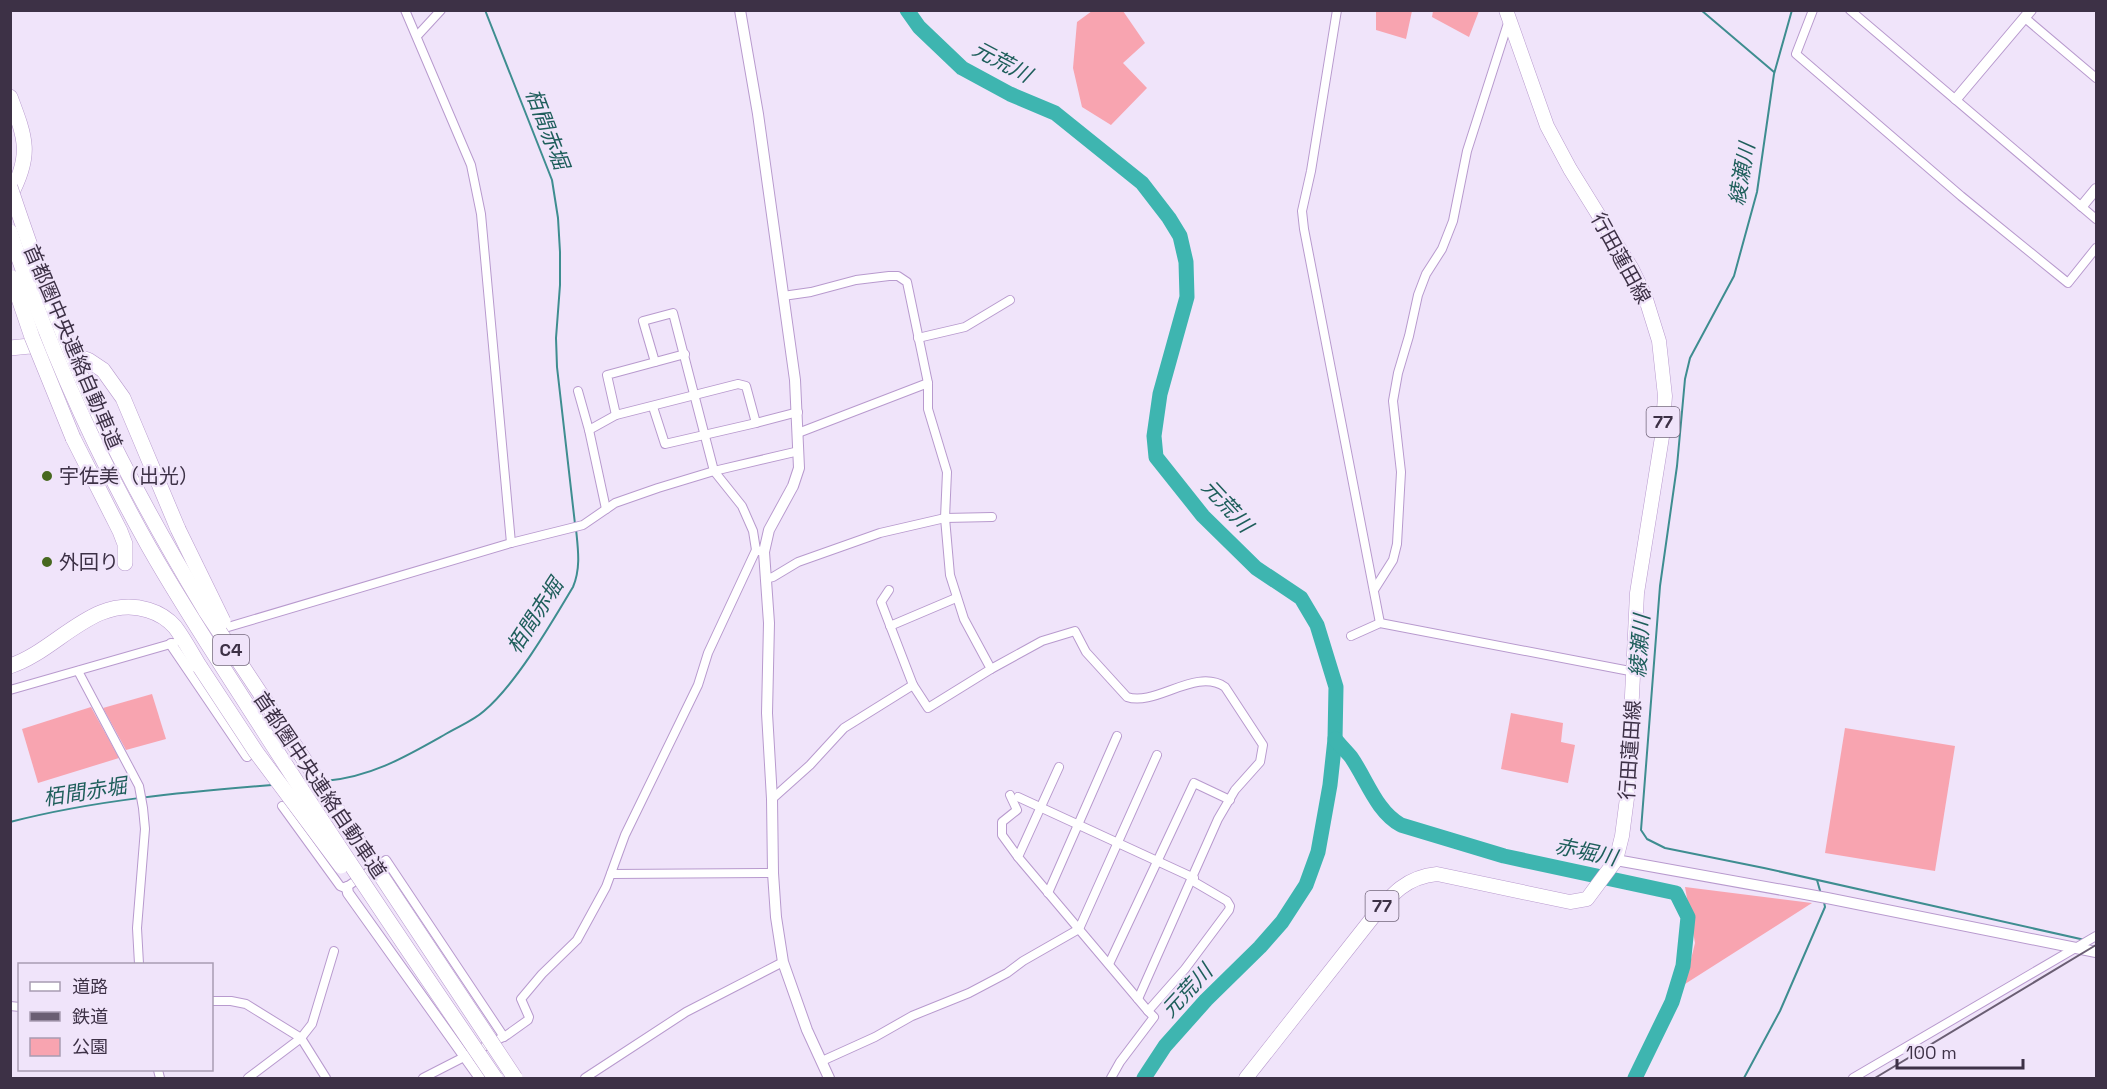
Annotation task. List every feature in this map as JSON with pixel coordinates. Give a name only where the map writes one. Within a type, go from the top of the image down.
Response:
[{"type":"highway","points":[[10,97],[24,136],[25,155],[19,180],[10,196]]},
{"type":"highway","name":"首都圏中央連絡自動車道","points":[[10,187],[33,257],[64,333],[95,407],[132,482],[205,610],[515,1078]]},
{"type":"highway","name":"首都圏中央連絡自動車道","points":[[10,232],[50,340],[82,414],[148,544],[174,589],[314,809],[495,1078]]},
{"type":"highway","points":[[10,272],[35,347],[73,438],[120,531],[124,544],[125,563]]},
{"type":"highway","points":[[10,348],[30,346],[67,353],[88,360],[103,370],[123,398],[197,572],[233,640],[306,765]]},
{"type":"highway","points":[[10,666],[36,654],[103,610],[131,606],[144,608],[164,617],[174,626],[221,701],[289,798],[405,945]]},
{"type":"main road","name":"行田蓮田線","points":[[1246,1078],[1372,917],[1391,895],[1409,881],[1421,876],[1437,874],[1570,902],[1587,899],[1614,862],[1627,798],[1635,672],[1637,593],[1662,437],[1665,396],[1659,342],[1645,296],[1632,269],[1570,169],[1547,126],[1508,15]]},
{"type":"street","points":[[405,10],[471,165],[481,214],[511,543]]},
{"type":"street","points":[[417,36],[441,10]]},
{"type":"street","points":[[423,1078],[504,1037],[528,1020],[529,1017],[521,999],[542,974],[577,940],[606,887],[625,835],[694,695],[708,653],[797,476],[798,412],[758,114],[740,10]]},
{"type":"street","points":[[1337,10],[1311,171],[1302,211],[1380,623]]},
{"type":"street","points":[[1813,10],[1796,54],[1961,196],[2068,283],[2097,248]]},
{"type":"street","points":[[1850,10],[2097,219]]},
{"type":"street","points":[[1956,99],[2028,14],[2097,78]]},
{"type":"street","points":[[1374,590],[1393,560],[1397,544],[1401,472],[1393,401],[1398,373],[1418,295],[1426,274],[1445,243],[1453,221],[1467,151],[1508,15]]},
{"type":"street","points":[[2082,206],[2097,189]]},
{"type":"street","points":[[783,296],[811,292],[856,280],[898,276],[907,282],[928,383],[928,409],[947,472],[945,518],[948,563],[956,598],[964,619],[991,669]]},
{"type":"street","points":[[918,338],[965,327],[1010,300]]},
{"type":"street","points":[[656,362],[643,321],[673,313],[714,471],[742,506],[760,551],[769,623],[767,713],[776,918],[783,962],[807,1030],[830,1078]]},
{"type":"street","points":[[616,415],[606,375],[685,354]]},
{"type":"street","points":[[798,433],[928,383]]},
{"type":"street","points":[[589,430],[616,415],[738,384],[744,385],[756,423]]},
{"type":"street","points":[[578,391],[606,509]]},
{"type":"street","points":[[653,406],[665,444],[798,412]]},
{"type":"street","points":[[188,639],[511,543],[583,525],[615,503],[714,471],[799,451]]},
{"type":"street","points":[[765,579],[773,577],[798,562],[880,533],[945,518],[992,517]]},
{"type":"street","points":[[889,590],[881,602],[913,685],[928,708],[1042,641],[1075,631],[1086,652],[1123,694],[1132,699],[1204,681],[1225,687],[1263,745],[1260,762],[1218,819],[1138,999]]},
{"type":"street","points":[[890,626],[956,598]]},
{"type":"street","points":[[1350,636],[1380,623],[1635,672]]},
{"type":"street","points":[[10,690],[174,643],[247,756]]},
{"type":"street","points":[[78,671],[139,786],[145,829],[137,928],[139,963]]},
{"type":"street","points":[[772,799],[810,765],[844,728],[913,685]]},
{"type":"street","points":[[1048,893],[1117,736]]},
{"type":"street","points":[[822,1061],[875,1037],[912,1016],[969,993],[1007,973],[1023,961],[1079,929],[1157,755]]},
{"type":"street","points":[[1018,857],[1059,766]]},
{"type":"street","points":[[1109,964],[1194,783],[1230,800]]},
{"type":"street","points":[[1111,1078],[1120,1062],[1154,1017],[1148,1011],[1048,893],[1002,835],[1002,822],[1017,810],[1014,796],[1158,862],[1192,879],[1227,901],[1230,906],[1229,910],[1185,969],[1148,1011]]},
{"type":"street","points":[[282,806],[340,886],[347,887],[386,860],[504,1037]]},
{"type":"street","points":[[1614,862],[1827,898],[2097,952]]},
{"type":"street","points":[[611,873],[773,873]]},
{"type":"street","points":[[347,887],[348,893],[480,1078]]},
{"type":"street","points":[[1853,1078],[2097,936]]},
{"type":"street","points":[[248,1078],[301,1038],[312,1024],[333,951]]},
{"type":"street","points":[[585,1078],[686,1012],[783,962]]},
{"type":"street","points":[[213,1001],[246,1004],[301,1038],[326,1078]]},
{"type":"green space","points":[[1433,10],[1479,11],[1469,37],[1432,17]]},
{"type":"green space","points":[[1092,11],[1123,11],[1145,43],[1123,63],[1147,88],[1111,125],[1082,107],[1073,68],[1077,22]]},
{"type":"green space","points":[[1376,11],[1412,11],[1406,39],[1376,30]]},
{"type":"green space","points":[[152,694],[166,739],[126,750],[103,708]]},
{"type":"green space","points":[[91,707],[119,758],[38,783],[22,729]]},
{"type":"green space","points":[[1511,713],[1563,723],[1561,742],[1575,745],[1568,783],[1501,769]]},
{"type":"green space","points":[[1845,728],[1955,746],[1935,871],[1825,853]]},
{"type":"green space","points":[[1685,887],[1812,903],[1685,984],[1695,943]]},
{"type":"waterway","name":"栢間赤堀","points":[[485,10],[552,180],[560,252],[557,367],[575,524]]},
{"type":"waterway","name":"元荒川","points":[[907,10],[919,27],[962,68],[1010,94],[1055,113],[1142,183],[1169,218],[1180,236],[1186,262],[1187,297],[1160,394],[1154,436],[1156,457],[1203,516],[1256,568],[1301,598],[1317,625],[1336,687],[1335,739],[1330,785],[1318,852],[1306,885],[1282,922],[1165,1046],[1144,1078]]},
{"type":"waterway","points":[[1701,10],[1774,72]]},
{"type":"waterway","name":"綾瀬川","points":[[1792,10],[1774,74],[1757,192],[1734,276],[1690,358],[1685,379],[1677,466],[1660,586],[1641,830],[1647,839],[1665,848],[2085,940]]},
{"type":"waterway","name":"栢間赤堀","points":[[325,781],[358,775],[387,765],[475,718],[496,699],[532,653],[573,587],[578,566],[576,529]]},
{"type":"waterway","name":"赤堀川","points":[[1335,739],[1351,757],[1378,803],[1392,819],[1401,825],[1504,856],[1676,893],[1688,917],[1683,966],[1672,1002],[1635,1078]]},
{"type":"waterway","name":"栢間赤堀","points":[[10,822],[107,802],[272,785]]},
{"type":"waterway","points":[[1817,880],[1821,894]]},
{"type":"waterway","points":[[1744,1078],[1780,1011],[1825,907],[1824,902]]},
{"type":"railway","points":[[1875,1078],[2096,945]]},
{"type":"place","name":"宇佐美（出光）","points":[[47,476]]},
{"type":"place","name":"外回り","points":[[47,562]]}]
